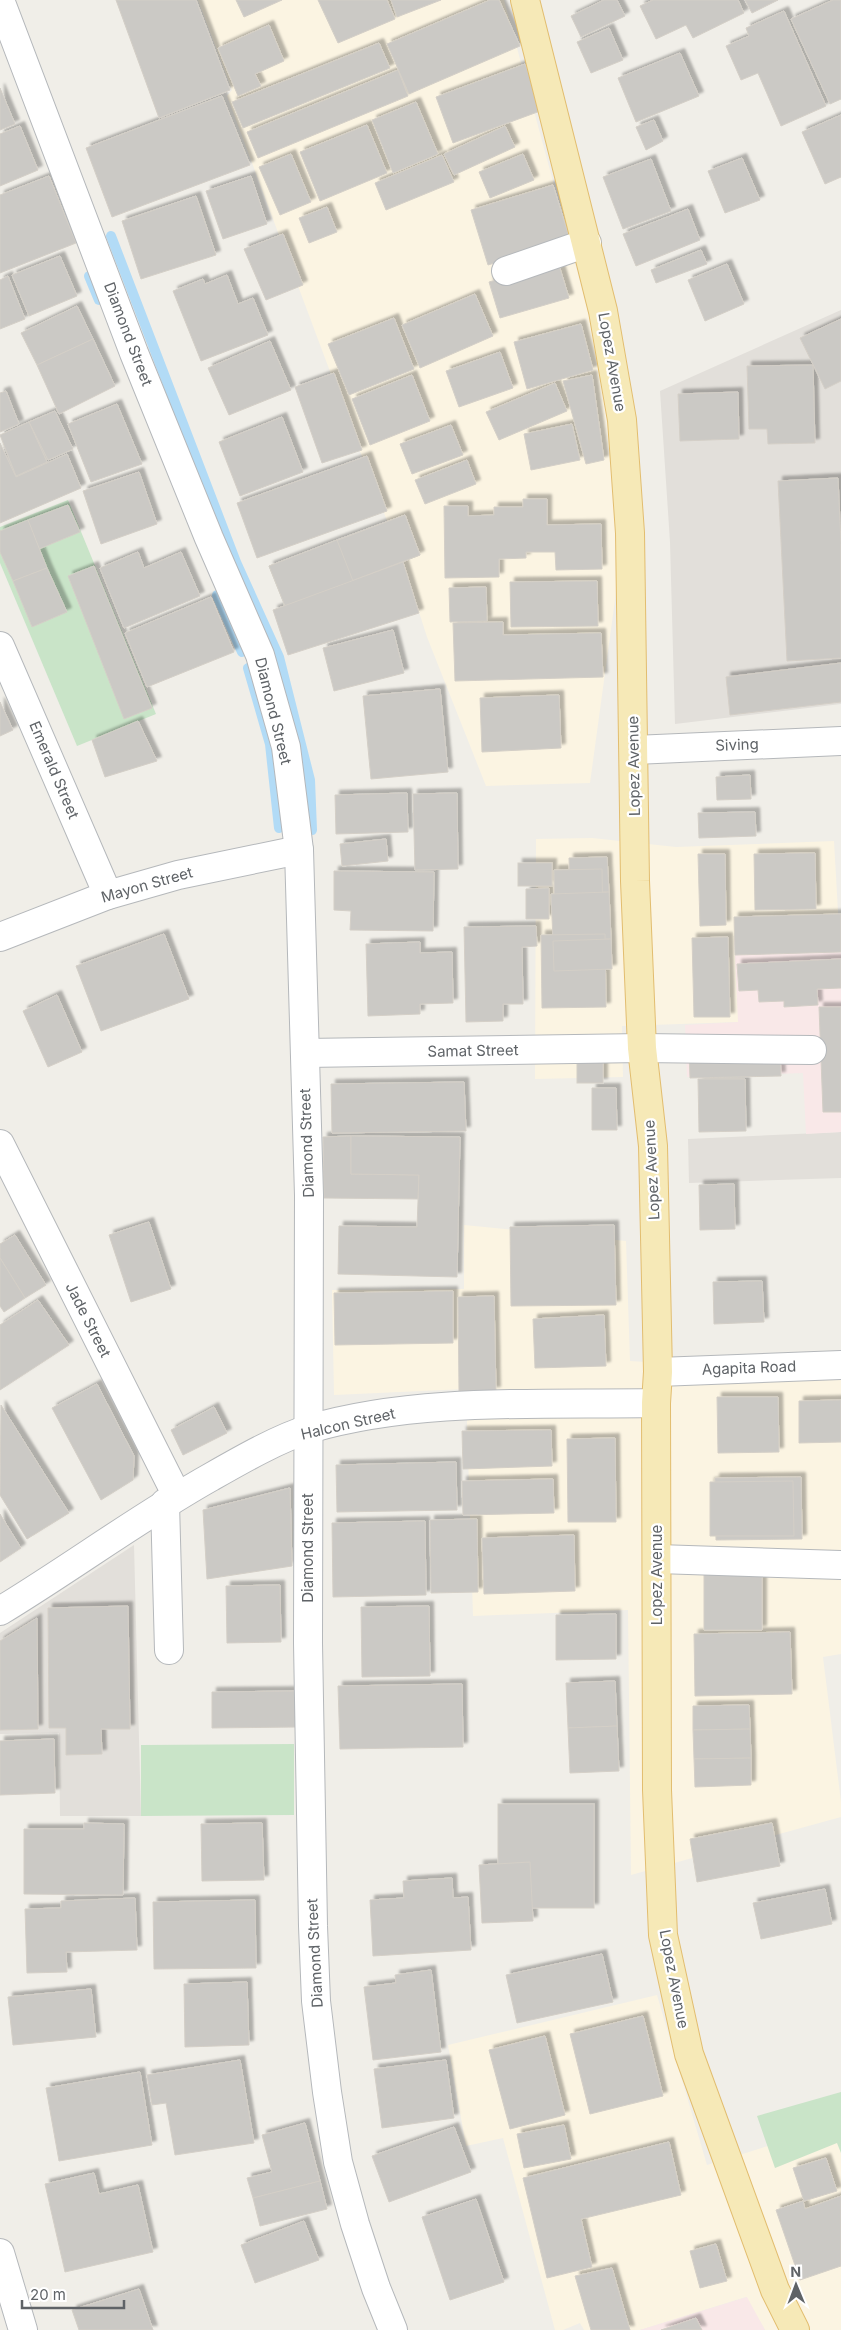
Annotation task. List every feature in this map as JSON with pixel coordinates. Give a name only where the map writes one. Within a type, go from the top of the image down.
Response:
[{"type":"main road","name":"Lopez Avenue","points":[[525,0],[603,311],[622,420],[630,533],[635,881],[642,1048],[653,1146],[658,1372],[656,1403],[658,1559],[657,1790],[663,1935],[689,2054],[775,2290],[795,2330]]},
{"type":"street","name":"Diamond Street","points":[[0,0],[10,56],[209,538],[260,655],[286,748],[299,850],[309,1195],[310,1779],[316,2000],[338,2162],[355,2224],[376,2288],[394,2330]]},
{"type":"street","points":[[506,271],[587,243]]},
{"type":"street","name":"Emerald Street","points":[[0,646],[108,895]]},
{"type":"street","name":"Siving","points":[[634,750],[841,741]]},
{"type":"street","name":"Mayon Street","points":[[0,937],[108,895],[178,875],[299,850]]},
{"type":"street","name":"Samat Street","points":[[305,1053],[642,1048],[812,1050]]},
{"type":"street","name":"Jade Street","points":[[0,1144],[7,1174],[171,1499]]},
{"type":"street","name":"Agapita Road","points":[[658,1372],[841,1365]]},
{"type":"street","name":"Halcon Street","points":[[0,1611],[64,1572],[171,1499],[240,1460],[308,1430],[386,1413],[457,1406],[656,1403]]},
{"type":"street","points":[[169,1650],[171,1499]]},
{"type":"street","points":[[658,1559],[841,1565]]},
{"type":"street","points":[[0,2253],[23,2330]]},
{"type":"shaded area","points":[[198,0],[504,0],[615,411],[621,556],[590,783],[486,786],[427,637],[402,559],[227,96],[232,90]]},
{"type":"shaded area","points":[[841,310],[841,704],[675,724],[670,542],[660,391]]},
{"type":"shaded area","points":[[592,838],[676,847],[834,841],[839,929],[738,1022],[622,1026],[623,1077],[535,1079],[536,839]]},
{"type":"shaded area","points":[[841,929],[841,1132],[806,1134],[803,1073],[687,1077],[685,1025],[738,1022],[734,934]]},
{"type":"shaded area","points":[[841,1132],[841,1178],[689,1183],[688,1139]]},
{"type":"shaded area","points":[[464,1225],[626,1241],[630,1361],[694,1365],[841,1360],[841,1654],[823,1657],[841,1802],[841,1817],[631,1875],[628,1610],[473,1616],[466,1389],[334,1395],[332,1290],[464,1289]]},
{"type":"shaded area","points":[[134,1545],[141,1816],[60,1816],[59,1733],[0,1734],[0,1633]]},
{"type":"shaded area","points":[[657,1995],[707,2165],[841,2123],[841,2330],[765,2330],[746,2297],[640,2330],[584,2330],[580,2323],[563,2330],[555,2330],[503,2138],[466,2146],[448,2045]]},
{"type":"shaded area","points":[[747,2297],[765,2330],[640,2330]]},
{"type":"green space","points":[[68,500],[156,714],[77,746],[0,563],[0,527]]},
{"type":"green space","points":[[294,1744],[294,1815],[141,1816],[141,1745]]},
{"type":"green space","points":[[841,2092],[841,2153],[837,2143],[775,2168],[757,2116]]},
{"type":"building","points":[[116,0],[196,0],[230,90],[159,118]]},
{"type":"building","points":[[236,0],[282,0],[244,17]]},
{"type":"building","points":[[318,0],[387,0],[395,19],[338,43]]},
{"type":"building","points":[[391,0],[441,0],[397,17]]},
{"type":"building","points":[[490,0],[499,0],[520,46],[409,94],[387,44]]},
{"type":"building","points":[[604,0],[617,0],[625,16],[581,37],[571,16]]},
{"type":"building","points":[[653,0],[738,0],[744,13],[693,38],[686,25],[656,39],[640,6]]},
{"type":"building","points":[[745,0],[778,0],[752,13]]},
{"type":"building","points":[[833,0],[841,0],[841,99],[830,104],[791,19]]},
{"type":"building","points":[[784,11],[826,106],[781,126],[758,73],[741,80],[726,46],[749,36],[746,28]]},
{"type":"building","points":[[269,25],[284,61],[255,74],[261,86],[238,96],[218,48]]},
{"type":"building","points":[[609,28],[623,60],[591,73],[577,42]]},
{"type":"building","points":[[379,43],[390,68],[243,128],[232,102]]},
{"type":"building","points":[[680,53],[699,96],[636,122],[618,78]]},
{"type":"building","points":[[525,64],[543,110],[453,143],[436,97]]},
{"type":"building","points":[[398,70],[408,96],[258,158],[247,132]]},
{"type":"building","points":[[0,88],[15,124],[0,130]]},
{"type":"building","points":[[222,96],[250,165],[112,217],[86,148]]},
{"type":"building","points":[[416,102],[438,154],[393,173],[372,120]]},
{"type":"building","points":[[841,115],[841,177],[825,184],[802,132]]},
{"type":"building","points":[[654,120],[663,141],[646,150],[636,127]]},
{"type":"building","points":[[367,125],[387,173],[320,201],[300,152]]},
{"type":"building","points":[[20,126],[38,170],[0,186],[0,134]]},
{"type":"building","points":[[505,126],[515,147],[454,175],[444,154]]},
{"type":"building","points":[[291,154],[311,202],[280,215],[259,167]]},
{"type":"building","points":[[523,154],[534,180],[490,198],[479,172]]},
{"type":"building","points":[[442,155],[454,182],[386,210],[375,183]]},
{"type":"building","points":[[742,158],[760,200],[725,213],[708,171]]},
{"type":"building","points":[[651,159],[671,211],[623,229],[603,177]]},
{"type":"building","points":[[49,176],[76,243],[0,273],[0,195]]},
{"type":"building","points":[[251,176],[267,224],[223,239],[206,191]]},
{"type":"building","points":[[553,185],[570,240],[488,265],[471,210]]},
{"type":"building","points":[[196,196],[216,255],[141,279],[122,221]]},
{"type":"building","points":[[327,207],[337,232],[309,243],[299,218]]},
{"type":"building","points":[[688,209],[700,240],[636,266],[623,234]]},
{"type":"building","points":[[283,234],[303,285],[266,300],[244,249]]},
{"type":"building","points":[[701,250],[707,264],[656,283],[651,270]]},
{"type":"building","points":[[60,256],[77,296],[29,316],[12,275]]},
{"type":"building","points":[[558,262],[569,298],[500,318],[489,282]]},
{"type":"building","points":[[727,264],[744,304],[705,321],[688,280]]},
{"type":"building","points":[[227,275],[238,304],[253,298],[268,335],[201,361],[173,291],[203,279],[205,284]]},
{"type":"building","points":[[8,276],[25,319],[0,329],[0,280]]},
{"type":"building","points":[[475,294],[493,336],[420,368],[402,325]]},
{"type":"building","points":[[77,306],[93,339],[37,365],[21,333]]},
{"type":"building","points":[[394,318],[414,369],[349,395],[328,344]]},
{"type":"building","points":[[841,319],[841,381],[825,389],[800,338]]},
{"type":"building","points":[[581,324],[593,370],[527,389],[514,342]]},
{"type":"building","points":[[93,339],[115,386],[59,414],[37,365]]},
{"type":"building","points":[[270,341],[291,390],[229,415],[208,368]]},
{"type":"building","points":[[500,352],[513,388],[459,407],[446,371]]},
{"type":"building","points":[[813,365],[815,443],[768,444],[767,429],[749,429],[747,366]]},
{"type":"building","points":[[334,373],[362,450],[322,463],[295,387]]},
{"type":"building","points":[[412,375],[430,421],[370,445],[352,399]]},
{"type":"building","points":[[592,375],[604,460],[586,464],[563,381]]},
{"type":"building","points":[[555,383],[567,411],[499,440],[486,412]]},
{"type":"building","points":[[6,391],[19,424],[0,432],[0,393]]},
{"type":"building","points":[[738,392],[739,439],[680,441],[678,394]]},
{"type":"building","points":[[117,404],[142,464],[91,482],[68,424]]},
{"type":"building","points":[[55,411],[73,449],[48,460],[29,422]]},
{"type":"building","points":[[282,417],[303,472],[240,496],[219,442]]},
{"type":"building","points":[[29,422],[47,462],[16,476],[0,435]]},
{"type":"building","points":[[572,424],[580,460],[531,470],[524,434]]},
{"type":"building","points":[[451,425],[463,455],[412,474],[400,444]]},
{"type":"building","points":[[0,443],[16,477],[67,454],[81,488],[0,523]]},
{"type":"building","points":[[367,456],[387,511],[257,558],[237,503]]},
{"type":"building","points":[[467,460],[476,484],[425,504],[415,480]]},
{"type":"building","points":[[139,472],[157,524],[101,544],[83,491]]},
{"type":"building","points":[[838,478],[841,544],[841,658],[787,661],[778,481]]},
{"type":"building","points":[[523,499],[547,499],[547,525],[601,524],[602,569],[556,570],[555,552],[526,552],[526,558],[499,559],[499,577],[445,578],[444,506],[468,506],[468,516],[494,515],[494,507],[523,507]]},
{"type":"building","points":[[68,505],[80,532],[39,549],[28,520]]},
{"type":"building","points":[[405,515],[420,555],[353,581],[337,540]]},
{"type":"building","points":[[405,515],[420,555],[285,606],[269,566]]},
{"type":"building","points":[[28,520],[47,568],[13,581],[0,552],[0,531]]},
{"type":"building","points":[[337,540],[353,581],[285,606],[269,566]]},
{"type":"building","points":[[138,552],[144,568],[181,552],[200,596],[124,628],[100,568]]},
{"type":"building","points":[[403,562],[419,613],[288,655],[273,610]]},
{"type":"building","points":[[94,566],[152,708],[124,719],[68,576]]},
{"type":"building","points":[[47,568],[67,612],[32,627],[13,581]]},
{"type":"building","points":[[597,581],[598,626],[511,627],[510,582]]},
{"type":"building","points":[[486,587],[487,621],[450,622],[449,588]]},
{"type":"building","points":[[211,597],[234,652],[147,687],[125,633]]},
{"type":"building","points":[[503,622],[503,635],[601,633],[603,677],[455,681],[453,623]]},
{"type":"building","points":[[393,630],[404,673],[334,691],[323,648]]},
{"type":"building","points":[[841,663],[841,702],[730,715],[726,677]]},
{"type":"building","points":[[440,689],[448,772],[371,779],[363,696]]},
{"type":"building","points":[[559,695],[561,748],[482,752],[480,698]]},
{"type":"building","points":[[0,702],[13,730],[0,736]]},
{"type":"building","points":[[138,721],[157,761],[105,777],[92,740]]},
{"type":"building","points":[[750,775],[751,799],[717,800],[716,777]]},
{"type":"building","points":[[407,793],[408,832],[336,834],[335,795]]},
{"type":"building","points":[[457,793],[458,869],[415,870],[413,794]]},
{"type":"building","points":[[755,812],[756,836],[699,838],[698,813]]},
{"type":"building","points":[[386,839],[388,861],[342,866],[340,844]]},
{"type":"building","points":[[815,853],[816,909],[755,910],[754,854]]},
{"type":"building","points":[[698,854],[725,854],[726,925],[700,926]]},
{"type":"building","points":[[607,857],[609,892],[570,893],[569,858]]},
{"type":"building","points":[[518,863],[552,863],[552,886],[518,886]]},
{"type":"building","points":[[602,869],[603,932],[555,933],[554,870]]},
{"type":"building","points":[[334,871],[434,872],[433,931],[350,930],[351,911],[334,910]]},
{"type":"building","points":[[549,888],[549,919],[526,919],[526,889]]},
{"type":"building","points":[[609,892],[611,939],[553,941],[551,894]]},
{"type":"building","points":[[841,914],[841,952],[735,955],[734,917]]},
{"type":"building","points":[[536,926],[537,946],[522,947],[523,1004],[503,1004],[503,1021],[466,1022],[464,927]]},
{"type":"building","points":[[164,934],[189,999],[101,1031],[76,966]]},
{"type":"building","points":[[605,934],[606,1007],[542,1008],[541,935]]},
{"type":"building","points":[[728,937],[730,1017],[694,1017],[692,938]]},
{"type":"building","points":[[611,939],[612,969],[554,971],[553,941]]},
{"type":"building","points":[[420,942],[420,953],[452,952],[453,1003],[420,1004],[420,1014],[368,1016],[366,944]]},
{"type":"building","points":[[841,959],[841,988],[817,989],[818,1005],[784,1007],[784,1001],[759,1002],[758,990],[739,991],[737,964]]},
{"type":"building","points":[[57,995],[82,1052],[48,1067],[23,1011]]},
{"type":"building","points":[[819,1007],[841,1007],[841,1112],[823,1112]]},
{"type":"building","points":[[780,1052],[781,1076],[690,1078],[689,1054]]},
{"type":"building","points":[[577,1060],[603,1060],[603,1083],[577,1083]]},
{"type":"building","points":[[698,1079],[745,1079],[746,1131],[699,1132]]},
{"type":"building","points":[[464,1082],[466,1131],[332,1133],[331,1084]]},
{"type":"building","points":[[592,1088],[616,1088],[617,1130],[592,1130]]},
{"type":"building","points":[[351,1136],[351,1174],[419,1175],[418,1199],[324,1198],[323,1137]]},
{"type":"building","points":[[351,1136],[460,1137],[457,1277],[338,1274],[339,1226],[417,1227],[419,1175],[351,1174]]},
{"type":"building","points":[[734,1184],[735,1229],[700,1230],[699,1185]]},
{"type":"building","points":[[149,1222],[171,1289],[131,1302],[109,1235]]},
{"type":"building","points":[[614,1225],[616,1305],[511,1306],[510,1227]]},
{"type":"building","points":[[15,1235],[46,1285],[25,1298],[0,1258],[0,1244]]},
{"type":"building","points":[[0,1258],[25,1298],[4,1312],[0,1306]]},
{"type":"building","points":[[762,1281],[764,1322],[714,1324],[713,1282]]},
{"type":"building","points":[[453,1291],[453,1343],[335,1345],[334,1293]]},
{"type":"building","points":[[494,1296],[496,1391],[459,1391],[458,1297]]},
{"type":"building","points":[[38,1300],[69,1345],[0,1390],[0,1325]]},
{"type":"building","points":[[604,1315],[606,1366],[535,1368],[533,1319]]},
{"type":"building","points":[[97,1384],[134,1456],[133,1480],[101,1500],[52,1408]]},
{"type":"building","points":[[717,1397],[778,1397],[779,1452],[718,1453]]},
{"type":"building","points":[[841,1400],[841,1442],[799,1443],[799,1401]]},
{"type":"building","points":[[1,1405],[69,1513],[27,1539],[0,1495]]},
{"type":"building","points":[[214,1407],[227,1433],[183,1455],[171,1430]]},
{"type":"building","points":[[551,1430],[552,1466],[463,1469],[462,1431]]},
{"type":"building","points":[[615,1438],[616,1522],[568,1522],[567,1439]]},
{"type":"building","points":[[456,1462],[457,1510],[337,1512],[336,1465]]},
{"type":"building","points":[[801,1477],[802,1539],[716,1540],[715,1478]]},
{"type":"building","points":[[553,1479],[554,1513],[463,1515],[462,1481]]},
{"type":"building","points":[[793,1481],[794,1536],[710,1536],[710,1482]]},
{"type":"building","points":[[290,1488],[292,1566],[207,1579],[203,1510]]},
{"type":"building","points":[[0,1514],[21,1548],[0,1562]]},
{"type":"building","points":[[477,1519],[478,1592],[431,1593],[430,1520]]},
{"type":"building","points":[[425,1521],[426,1595],[333,1597],[332,1523]]},
{"type":"building","points":[[574,1535],[575,1591],[484,1594],[482,1538]]},
{"type":"building","points":[[762,1564],[762,1630],[704,1630],[704,1565]]},
{"type":"building","points":[[280,1585],[281,1642],[227,1643],[226,1586]]},
{"type":"building","points":[[128,1606],[130,1729],[101,1729],[102,1754],[66,1755],[66,1728],[49,1728],[48,1608]]},
{"type":"building","points":[[429,1606],[430,1676],[362,1677],[361,1607]]},
{"type":"building","points":[[616,1614],[616,1659],[556,1660],[556,1615]]},
{"type":"building","points":[[37,1618],[38,1729],[0,1730],[0,1641]]},
{"type":"building","points":[[790,1632],[792,1694],[695,1696],[694,1634]]},
{"type":"building","points":[[615,1681],[617,1726],[568,1728],[566,1683]]},
{"type":"building","points":[[462,1684],[463,1747],[340,1749],[338,1686]]},
{"type":"building","points":[[298,1691],[298,1727],[212,1728],[212,1692]]},
{"type":"building","points":[[749,1705],[750,1729],[693,1730],[693,1706]]},
{"type":"building","points":[[617,1726],[619,1771],[570,1773],[568,1728]]},
{"type":"building","points":[[750,1729],[751,1758],[694,1759],[693,1730]]},
{"type":"building","points":[[54,1739],[55,1793],[0,1795],[0,1741]]},
{"type":"building","points":[[751,1758],[751,1785],[695,1787],[694,1759]]},
{"type":"building","points":[[498,1804],[594,1804],[594,1908],[498,1908]]},
{"type":"building","points":[[84,1823],[124,1824],[123,1895],[24,1894],[24,1829],[84,1829]]},
{"type":"building","points":[[262,1823],[264,1880],[202,1881],[201,1824]]},
{"type":"building","points":[[772,1823],[780,1866],[697,1882],[690,1839]]},
{"type":"building","points":[[530,1862],[533,1921],[482,1923],[479,1865]]},
{"type":"building","points":[[452,1878],[453,1898],[468,1897],[471,1950],[373,1956],[370,1900],[404,1898],[403,1881]]},
{"type":"building","points":[[825,1889],[832,1924],[761,1939],[753,1903]]},
{"type":"building","points":[[135,1898],[137,1950],[66,1952],[67,1972],[27,1973],[25,1909],[61,1908],[61,1901]]},
{"type":"building","points":[[255,1900],[256,1968],[154,1969],[153,1902]]},
{"type":"building","points":[[602,1954],[613,2002],[517,2023],[506,1975]]},
{"type":"building","points":[[431,1970],[441,2052],[373,2060],[364,1987],[396,1983],[395,1975]]},
{"type":"building","points":[[247,1982],[249,2045],[185,2047],[184,1984]]},
{"type":"building","points":[[91,1989],[96,2037],[13,2045],[8,1997]]},
{"type":"building","points":[[643,2016],[663,2096],[590,2114],[570,2034]]},
{"type":"building","points":[[545,2036],[565,2115],[510,2129],[489,2050]]},
{"type":"building","points":[[240,2060],[254,2143],[175,2155],[166,2103],[152,2105],[147,2075]]},
{"type":"building","points":[[446,2060],[454,2118],[382,2128],[374,2069]]},
{"type":"building","points":[[140,2072],[152,2145],[59,2161],[46,2088]]},
{"type":"building","points":[[305,2123],[320,2181],[253,2198],[247,2178],[272,2172],[262,2135]]},
{"type":"building","points":[[564,2125],[571,2159],[524,2168],[517,2134]]},
{"type":"building","points":[[454,2127],[471,2172],[389,2202],[372,2156]]},
{"type":"building","points":[[669,2142],[681,2195],[581,2219],[592,2267],[547,2278],[523,2178]]},
{"type":"building","points":[[826,2158],[837,2191],[804,2201],[793,2168]]},
{"type":"building","points":[[94,2173],[99,2194],[138,2185],[153,2252],[65,2272],[45,2184]]},
{"type":"building","points":[[320,2181],[327,2209],[260,2226],[253,2198]]},
{"type":"building","points":[[841,2196],[841,2266],[800,2280],[776,2210],[803,2201],[805,2209]]},
{"type":"building","points":[[476,2199],[504,2282],[450,2300],[422,2217]]},
{"type":"building","points":[[304,2221],[319,2260],[255,2283],[241,2245]]},
{"type":"building","points":[[716,2244],[727,2281],[700,2288],[690,2251]]},
{"type":"building","points":[[612,2268],[630,2330],[591,2330],[575,2276]]},
{"type":"building","points":[[139,2289],[153,2330],[79,2330],[72,2310]]},
{"type":"building","points":[[696,2318],[702,2330],[661,2330]]},
{"type":"waterway","points":[[111,236],[236,562],[279,657],[310,780],[312,830]]},
{"type":"waterway","points":[[89,276],[99,300]]},
{"type":"waterway","points":[[217,595],[242,652]]},
{"type":"waterway","points":[[248,668],[270,744],[279,828]]}]
